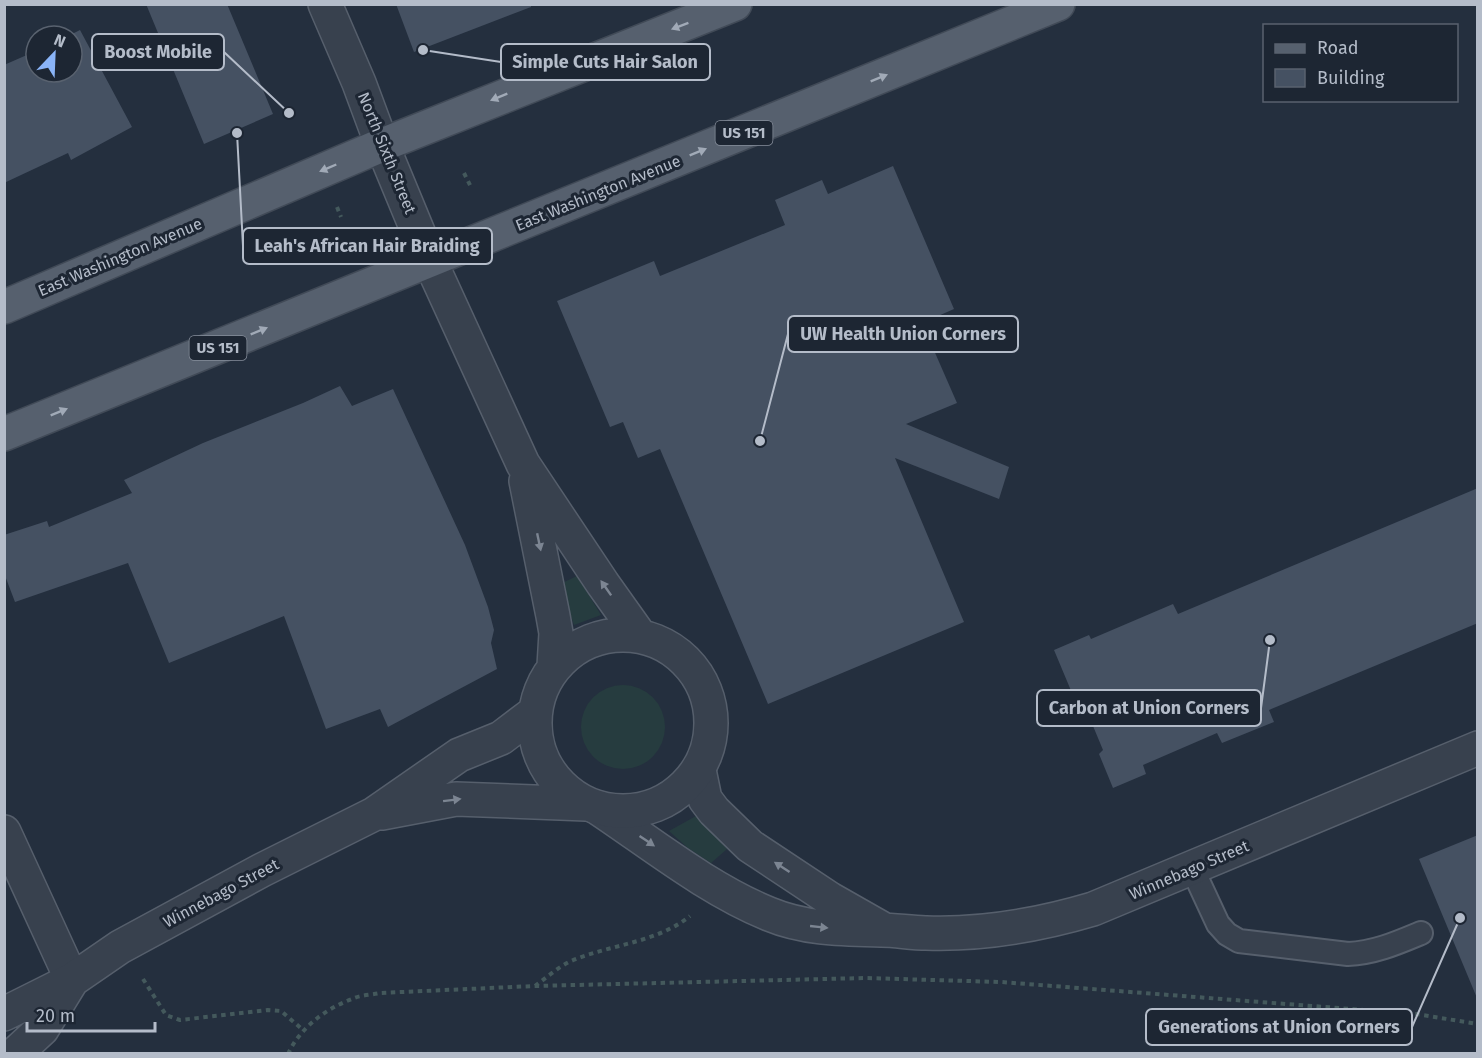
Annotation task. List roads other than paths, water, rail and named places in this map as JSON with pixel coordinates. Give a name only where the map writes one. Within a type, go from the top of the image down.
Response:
[{"type":"main road","name":"East Washington Avenue","points":[[4,307],[382,145],[735,4]]},
{"type":"main road","name":"East Washington Avenue","points":[[4,434],[1058,4]]},
{"type":"street","name":"North Sixth Street","points":[[325,4],[430,261],[523,464],[640,636]]},
{"type":"street","name":"North Sixth Street","points":[[523,464],[554,616],[556,633],[554,666]]},
{"type":"street","points":[[616,634],[640,636],[663,643],[682,657],[699,677],[710,701],[712,728],[706,754],[699,770],[680,792],[655,807],[627,812],[592,806],[563,788],[546,766],[536,740],[534,713],[541,688],[554,666],[572,650],[593,639],[616,634]]},
{"type":"street","name":"Winnebago Street","points":[[4,1014],[72,980],[130,942],[262,870],[374,814],[459,755],[501,738],[534,713]]},
{"type":"street","name":"Winnebago Street","points":[[374,814],[456,799],[592,806],[714,886],[770,915],[815,928],[967,933],[1020,927],[1059,919],[1118,899],[1478,748]]},
{"type":"street","name":"Winnebago Street","points":[[699,770],[705,799],[750,846],[830,899],[886,930]]},
{"type":"street","points":[[4,832],[72,980]]},
{"type":"street","name":"Winnebago Street","points":[[15,1053],[42,1029],[72,980]]},
{"type":"lane","points":[[1192,868],[1218,924],[1227,934],[1239,941],[1348,954],[1376,951],[1421,933]]},
{"type":"place","name":"Simple Cuts Hair Salon","points":[[423,50]]},
{"type":"place","name":"Boost Mobile","points":[[289,113]]},
{"type":"place","name":"Leah's African Hair Braiding","points":[[237,133]]},
{"type":"place","name":"UW Health Union Corners","points":[[760,441]]},
{"type":"place","name":"Carbon at Union Corners","points":[[1270,640]]},
{"type":"place","name":"Generations at Union Corners","points":[[1460,918]]}]
